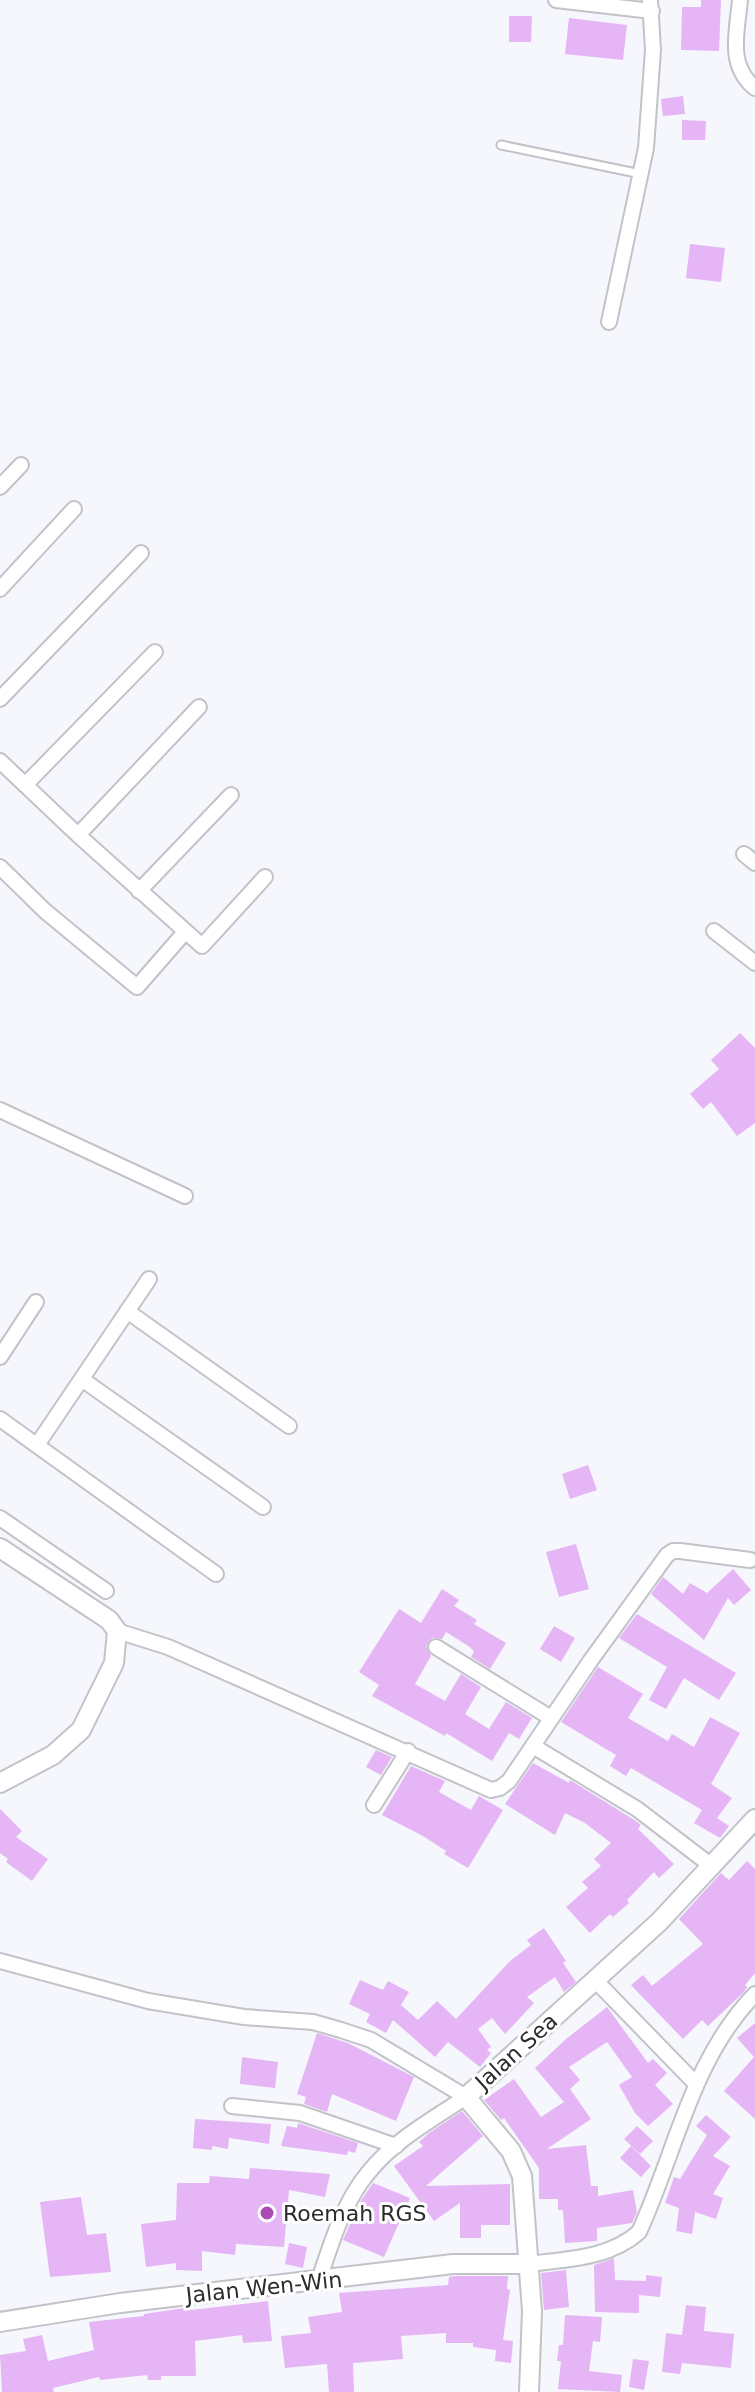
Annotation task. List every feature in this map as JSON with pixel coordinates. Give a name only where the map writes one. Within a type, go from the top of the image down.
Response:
[{"type":"street","points":[[556,0],[651,6],[653,50],[646,148],[609,322]]},
{"type":"street","points":[[740,0],[736,59],[741,74],[755,88]]},
{"type":"street","points":[[0,487],[21,465]]},
{"type":"street","points":[[0,589],[74,509]]},
{"type":"street","points":[[0,699],[141,553]]},
{"type":"street","points":[[25,785],[155,652]]},
{"type":"street","points":[[78,835],[199,707]]},
{"type":"street","points":[[0,761],[202,946],[265,877]]},
{"type":"street","points":[[139,891],[231,795]]},
{"type":"street","points":[[0,867],[45,911],[137,987],[185,932]]},
{"type":"street","points":[[714,931],[755,963]]},
{"type":"street","points":[[0,1110],[185,1196]]},
{"type":"street","points":[[37,1445],[149,1279]]},
{"type":"street","points":[[0,1357],[36,1302]]},
{"type":"street","points":[[127,1311],[289,1426]]},
{"type":"street","points":[[83,1380],[263,1507]]},
{"type":"street","points":[[0,1419],[216,1574]]},
{"type":"street","points":[[0,1518],[106,1591]]},
{"type":"street","points":[[0,1548],[101,1614],[117,1631],[168,1647],[491,1790],[509,1781],[667,1555],[680,1551],[750,1560]]},
{"type":"street","points":[[0,1783],[53,1755],[81,1730],[114,1663],[117,1631]]},
{"type":"street","points":[[436,1647],[551,1718]]},
{"type":"street","points":[[533,1746],[637,1809],[713,1867]]},
{"type":"street","points":[[374,1805],[408,1751]]},
{"type":"street","name":"Jalan Sea","points":[[529,2392],[532,2311],[525,2199],[519,2164],[466,2097],[659,1922],[755,1819]]},
{"type":"street","points":[[0,1961],[148,2001],[244,2017],[313,2022],[341,2030],[371,2040],[466,2097],[396,2146],[369,2171],[358,2185],[334,2236],[319,2280]]},
{"type":"street","points":[[595,1980],[696,2084]]},
{"type":"street","points":[[529,2264],[611,2250],[628,2242],[639,2232],[696,2084],[717,2042],[755,1994]]},
{"type":"street","points":[[232,2106],[300,2113],[396,2146]]},
{"type":"street","name":"Jalan Wen-Win","points":[[0,2322],[120,2303],[453,2264],[529,2264]]},
{"type":"lane","points":[[501,145],[641,174]]},
{"type":"building","points":[[701,0],[721,0],[719,51],[681,50],[682,7],[701,7]]},
{"type":"building","points":[[509,16],[532,16],[531,42],[509,42]]},
{"type":"building","points":[[569,18],[627,25],[623,60],[565,54]]},
{"type":"building","points":[[683,96],[685,114],[663,116],[661,99]]},
{"type":"building","points":[[682,120],[706,121],[705,140],[682,140]]},
{"type":"building","points":[[690,244],[725,248],[721,282],[686,278]]},
{"type":"building","points":[[740,1033],[755,1048],[755,1123],[737,1136],[711,1102],[703,1109],[690,1094],[719,1069],[711,1060]]},
{"type":"building","points":[[588,1465],[597,1490],[570,1499],[562,1474]]},
{"type":"building","points":[[576,1544],[589,1589],[559,1597],[546,1552]]},
{"type":"building","points":[[733,1569],[751,1590],[734,1605],[728,1598],[704,1640],[651,1594],[663,1577],[683,1594],[690,1583],[707,1593]]},
{"type":"building","points":[[442,1589],[459,1600],[454,1606],[477,1620],[474,1624],[506,1643],[490,1669],[471,1657],[474,1652],[470,1647],[446,1632],[442,1639],[432,1638],[426,1646],[431,1656],[415,1684],[445,1701],[461,1674],[481,1687],[465,1714],[489,1729],[506,1702],[532,1718],[519,1739],[509,1733],[492,1761],[446,1733],[445,1736],[372,1696],[379,1685],[359,1672],[399,1609],[421,1623]]},
{"type":"building","points":[[637,1614],[736,1673],[719,1700],[684,1678],[666,1709],[649,1700],[667,1667],[619,1638]]},
{"type":"building","points":[[554,1626],[575,1638],[561,1662],[540,1649]]},
{"type":"building","points":[[598,1667],[643,1694],[628,1718],[668,1741],[672,1734],[694,1747],[710,1717],[740,1733],[711,1784],[732,1798],[717,1818],[729,1826],[720,1838],[694,1823],[702,1810],[631,1768],[626,1776],[610,1766],[616,1755],[561,1722]]},
{"type":"building","points":[[376,1750],[392,1757],[381,1775],[366,1767]]},
{"type":"building","points":[[533,1763],[569,1783],[570,1780],[636,1821],[641,1825],[638,1829],[674,1864],[659,1878],[654,1872],[627,1900],[629,1903],[613,1917],[610,1914],[590,1933],[566,1907],[588,1888],[582,1882],[601,1866],[594,1859],[611,1843],[585,1823],[565,1813],[555,1835],[505,1804]]},
{"type":"building","points":[[411,1766],[445,1781],[439,1792],[471,1810],[479,1796],[503,1810],[468,1868],[444,1854],[446,1851],[423,1836],[382,1815]]},
{"type":"building","points":[[0,1809],[22,1831],[16,1837],[48,1859],[32,1881],[6,1862],[8,1859],[0,1853]]},
{"type":"building","points":[[747,1861],[755,1869],[755,1973],[745,1985],[744,1992],[708,2026],[702,2020],[683,2039],[631,1985],[643,1975],[652,1986],[703,1944],[679,1919],[721,1873],[729,1880]]},
{"type":"building","points":[[544,1928],[576,1982],[564,1992],[555,1977],[527,1997],[534,2003],[505,2034],[492,2018],[478,2029],[491,2047],[487,2050],[491,2053],[480,2067],[448,2042],[435,2057],[393,2020],[386,2033],[366,2022],[370,2014],[349,2004],[360,1980],[383,1990],[388,1981],[409,1992],[401,2005],[418,2020],[437,2001],[456,2019],[510,1961],[531,1945],[527,1940]]},
{"type":"building","points":[[607,2007],[648,2063],[653,2059],[667,2073],[655,2085],[673,2104],[648,2126],[635,2113],[619,2085],[632,2077],[607,2042],[569,2067],[580,2080],[570,2089],[591,2119],[547,2149],[586,2145],[591,2186],[598,2186],[598,2196],[633,2190],[637,2212],[632,2223],[597,2228],[597,2241],[565,2243],[563,2210],[558,2210],[558,2199],[539,2199],[539,2168],[504,2118],[501,2120],[484,2100],[514,2079],[541,2117],[564,2102],[535,2068]]},
{"type":"building","points":[[755,2023],[755,2119],[724,2091],[754,2057],[737,2038]]},
{"type":"building","points":[[317,2033],[348,2043],[414,2077],[396,2121],[332,2094],[327,2112],[304,2104],[306,2097],[297,2094]]},
{"type":"building","points":[[242,2057],[278,2062],[275,2088],[240,2084]]},
{"type":"building","points":[[462,2111],[483,2136],[426,2186],[510,2184],[510,2225],[481,2225],[481,2238],[460,2238],[460,2203],[434,2221],[394,2166],[423,2146],[419,2142],[429,2133]]},
{"type":"building","points":[[706,2115],[731,2137],[713,2156],[730,2166],[713,2194],[723,2198],[716,2219],[695,2212],[692,2234],[676,2231],[679,2208],[665,2203],[674,2177],[680,2179],[707,2135],[696,2126]]},
{"type":"building","points":[[195,2119],[271,2124],[269,2144],[229,2138],[228,2149],[212,2146],[212,2150],[193,2148]]},
{"type":"building","points":[[298,2123],[358,2143],[355,2153],[348,2151],[347,2155],[281,2146],[287,2126],[297,2128]]},
{"type":"building","points":[[637,2126],[653,2141],[640,2154],[624,2139]]},
{"type":"building","points":[[631,2146],[651,2166],[641,2177],[620,2158]]},
{"type":"building","points":[[250,2168],[330,2174],[325,2197],[289,2190],[284,2247],[236,2244],[235,2255],[202,2251],[202,2271],[176,2270],[176,2263],[146,2267],[141,2224],[176,2220],[177,2183],[209,2183],[210,2176],[249,2179]]},
{"type":"building","points":[[373,2183],[410,2198],[384,2257],[343,2240],[360,2202]]},
{"type":"building","points":[[81,2197],[87,2235],[106,2233],[111,2272],[50,2277],[40,2202]]},
{"type":"building","points":[[289,2243],[307,2247],[303,2268],[285,2264]]},
{"type":"building","points":[[614,2258],[615,2280],[646,2281],[646,2275],[662,2277],[660,2297],[639,2295],[639,2313],[595,2312],[594,2265]]},
{"type":"building","points":[[566,2270],[569,2307],[544,2310],[541,2273]]},
{"type":"building","points":[[508,2276],[507,2289],[510,2290],[503,2340],[513,2341],[511,2363],[495,2361],[496,2350],[473,2347],[473,2343],[446,2343],[446,2333],[401,2336],[403,2359],[353,2363],[354,2392],[329,2392],[327,2364],[285,2368],[281,2336],[311,2333],[308,2317],[342,2312],[339,2293],[448,2285],[449,2277]]},
{"type":"building","points":[[268,2301],[272,2341],[243,2343],[242,2335],[195,2341],[196,2376],[161,2376],[161,2380],[148,2380],[147,2375],[100,2380],[99,2377],[53,2388],[54,2392],[2,2392],[0,2355],[26,2351],[23,2339],[42,2335],[48,2361],[94,2350],[89,2322],[191,2307],[191,2310]]},
{"type":"building","points":[[686,2305],[706,2307],[704,2331],[734,2334],[731,2368],[682,2363],[680,2374],[662,2372],[666,2333],[682,2335]]},
{"type":"building","points":[[565,2315],[602,2317],[600,2342],[593,2341],[589,2371],[622,2375],[620,2392],[558,2389],[561,2361],[557,2361],[559,2345],[563,2345]]},
{"type":"building","points":[[633,2359],[649,2361],[644,2390],[629,2387]]},
{"type":"place","name":"Roemah RGS","points":[[267,2213]]}]
